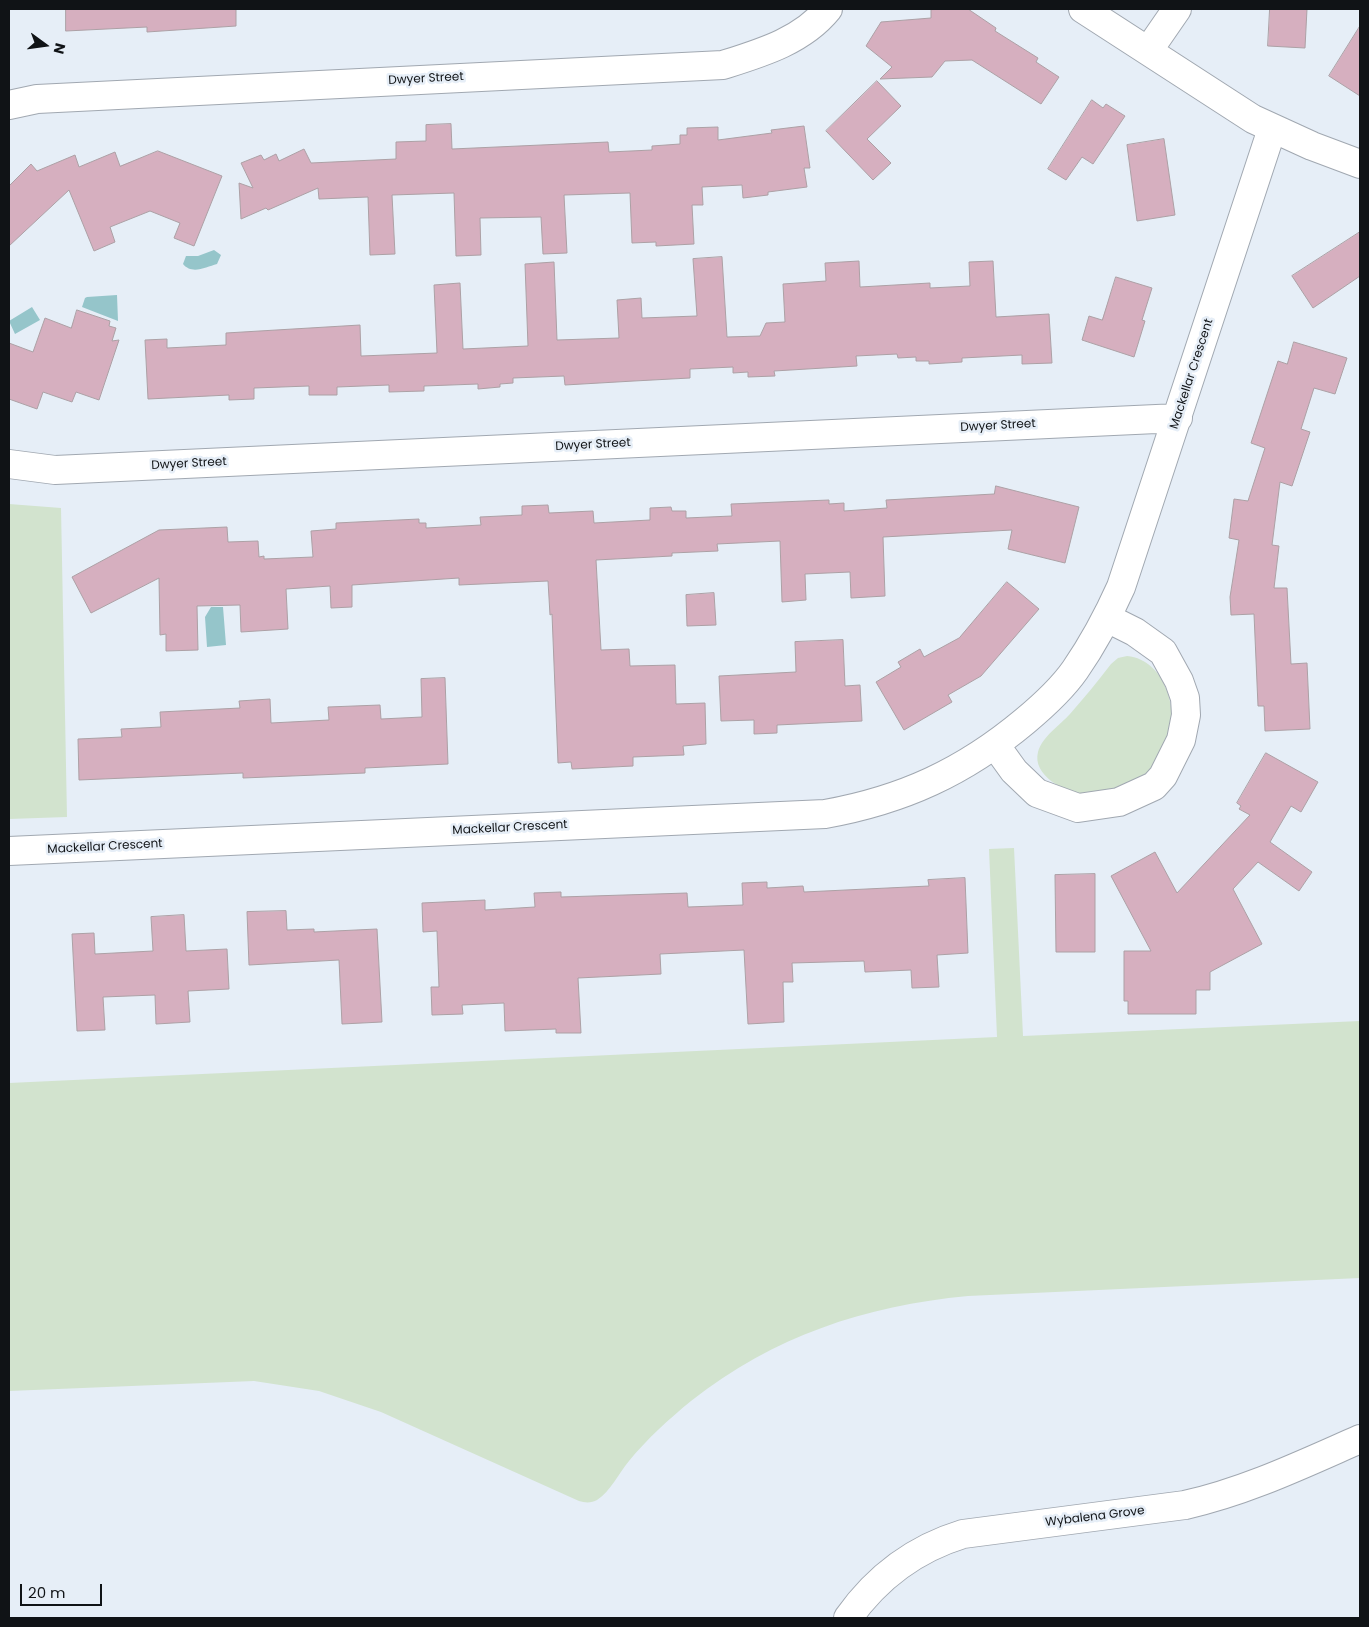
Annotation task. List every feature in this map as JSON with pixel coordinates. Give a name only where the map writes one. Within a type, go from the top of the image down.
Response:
[{"type":"street","name":"Dwyer Street","points":[[9,105],[37,98],[723,65],[768,51],[806,29],[828,9]]},
{"type":"street","points":[[1083,9],[1272,129],[1360,164]]},
{"type":"street","points":[[1148,52],[1177,9]]},
{"type":"street","name":"Mackellar Crescent","points":[[9,851],[825,814],[857,808],[917,790],[945,777],[996,746],[1046,703],[1074,671],[1107,618],[1121,587],[1272,129]]},
{"type":"street","name":"Dwyer Street","points":[[9,464],[54,470],[1178,418]]},
{"type":"street","points":[[996,746],[1014,770],[1037,793],[1078,808],[1119,802],[1154,786],[1163,776],[1181,740],[1186,715],[1179,681],[1164,652],[1135,632],[1107,618]]},
{"type":"street","name":"Wybalena Grove","points":[[848,1618],[886,1574],[903,1561],[942,1541],[963,1534],[1185,1505],[1216,1498],[1274,1477],[1360,1439]]},
{"type":"green space","points":[[9,504],[61,508],[67,817],[9,819]]},
{"type":"green space","points":[[1127,656],[1147,663],[1157,672],[1164,684],[1172,712],[1171,726],[1167,739],[1152,769],[1137,783],[1127,788],[1087,794],[1067,790],[1051,781],[1040,768],[1037,760],[1040,747],[1047,736],[1075,708],[1111,664],[1118,658]]},
{"type":"green space","points":[[1014,848],[1023,1036],[1360,1021],[1360,1278],[968,1296],[893,1307],[857,1316],[788,1342],[722,1378],[666,1422],[636,1453],[602,1497],[593,1502],[579,1501],[381,1412],[319,1391],[254,1381],[9,1391],[9,1083],[997,1037],[989,849]]},
{"type":"water","points":[[214,250],[221,255],[217,264],[195,270],[183,264],[186,256],[198,256]]},
{"type":"water","points":[[117,295],[118,321],[82,307],[87,297]]},
{"type":"water","points":[[32,307],[40,320],[15,334],[9,321]]},
{"type":"water","points":[[211,607],[223,607],[226,645],[207,647],[205,617]]},
{"type":"building","points":[[66,9],[236,9],[236,26],[147,32],[147,27],[66,31]]},
{"type":"building","points":[[968,9],[996,28],[995,31],[1038,58],[1036,62],[1059,77],[1041,104],[972,60],[945,61],[932,77],[880,79],[892,67],[866,46],[881,22],[931,18],[931,10]]},
{"type":"building","points":[[1270,9],[1307,9],[1305,48],[1268,46]]},
{"type":"building","points":[[1360,26],[1360,96],[1329,76]]},
{"type":"building","points":[[877,81],[901,106],[867,139],[891,163],[873,180],[826,131]]},
{"type":"building","points":[[1092,100],[1103,108],[1106,104],[1125,116],[1093,164],[1082,157],[1066,180],[1048,169]]},
{"type":"building","points":[[451,124],[452,149],[608,142],[609,152],[652,150],[652,146],[680,144],[680,135],[687,135],[687,128],[718,127],[718,140],[772,133],[771,130],[804,126],[810,168],[804,168],[807,187],[768,192],[768,195],[743,198],[742,185],[702,187],[703,205],[692,205],[694,244],[656,246],[656,242],[632,243],[630,193],[564,195],[567,253],[543,254],[541,217],[480,218],[481,255],[456,256],[454,193],[392,195],[395,254],[370,255],[368,197],[319,199],[318,188],[268,210],[266,208],[241,219],[239,183],[253,188],[241,163],[261,155],[264,160],[276,154],[279,161],[304,149],[311,163],[396,159],[396,142],[426,141],[426,125]]},
{"type":"building","points":[[1164,139],[1175,215],[1137,221],[1127,145]]},
{"type":"building","points":[[158,151],[222,176],[194,246],[174,238],[180,223],[150,211],[110,227],[115,242],[94,251],[69,190],[9,246],[9,186],[31,164],[37,171],[75,155],[79,167],[115,152],[120,166]]},
{"type":"building","points":[[1360,232],[1360,276],[1313,308],[1292,276]]},
{"type":"building","points":[[722,257],[727,337],[760,336],[766,323],[785,322],[783,284],[826,281],[825,263],[859,261],[860,287],[930,283],[930,288],[970,286],[969,262],[993,261],[996,317],[1049,314],[1052,363],[1022,364],[1022,355],[962,358],[962,362],[929,364],[929,361],[916,361],[916,357],[898,358],[897,354],[856,356],[857,366],[774,371],[775,376],[748,377],[748,372],[733,373],[733,367],[690,369],[690,378],[565,385],[564,376],[513,378],[513,383],[500,384],[500,387],[478,389],[478,384],[424,386],[424,391],[389,392],[389,385],[337,387],[337,395],[309,395],[309,386],[254,388],[254,399],[229,400],[229,395],[148,399],[145,340],[167,339],[167,348],[226,345],[226,333],[360,325],[361,356],[437,353],[434,285],[460,283],[463,349],[528,346],[525,264],[554,262],[557,340],[619,338],[617,300],[641,298],[642,318],[697,316],[693,259]]},
{"type":"building","points":[[1116,277],[1152,288],[1142,320],[1145,321],[1134,357],[1082,340],[1089,316],[1102,320]]},
{"type":"building","points":[[77,310],[110,321],[109,326],[116,328],[112,341],[119,340],[99,400],[76,392],[72,402],[43,392],[37,409],[9,399],[9,343],[33,352],[45,318],[71,328]]},
{"type":"building","points":[[1294,342],[1347,358],[1335,394],[1314,388],[1301,429],[1310,432],[1292,486],[1280,482],[1272,545],[1279,546],[1274,588],[1287,588],[1291,664],[1307,663],[1310,729],[1265,731],[1264,706],[1258,706],[1254,614],[1231,615],[1230,597],[1239,540],[1229,538],[1234,499],[1248,501],[1265,448],[1251,443],[1278,361],[1287,364]]},
{"type":"building","points":[[996,486],[1079,507],[1065,563],[1008,549],[1012,530],[883,537],[885,596],[851,598],[850,572],[805,574],[806,600],[782,602],[780,541],[717,544],[718,551],[672,553],[672,556],[596,560],[601,650],[629,649],[630,666],[675,665],[676,704],[705,703],[706,744],[683,746],[684,755],[633,757],[633,766],[572,769],[571,762],[558,763],[552,614],[550,615],[548,581],[459,585],[459,578],[352,585],[352,607],[331,608],[330,586],[286,589],[288,629],[241,632],[240,605],[197,606],[198,650],[166,651],[166,634],[160,635],[159,578],[91,613],[72,577],[159,530],[227,527],[228,542],[258,541],[259,557],[264,556],[264,559],[313,557],[311,531],[336,529],[336,523],[419,519],[419,523],[426,523],[426,528],[481,525],[480,517],[522,515],[522,506],[548,505],[549,513],[593,511],[594,523],[650,520],[650,508],[671,507],[672,511],[686,511],[686,518],[732,516],[731,504],[829,500],[829,504],[844,503],[844,511],[887,508],[886,500],[994,494]]},
{"type":"building","points":[[1007,582],[1039,609],[981,676],[948,695],[952,702],[904,730],[876,682],[901,667],[898,662],[920,649],[924,657],[959,638]]},
{"type":"building","points":[[714,593],[716,625],[687,626],[686,595]]},
{"type":"building","points":[[843,640],[845,686],[860,685],[862,721],[777,725],[777,733],[754,734],[754,720],[721,721],[719,676],[796,672],[795,642]]},
{"type":"building","points":[[445,678],[448,764],[365,768],[365,773],[243,778],[243,773],[79,780],[78,739],[122,737],[121,729],[161,727],[160,712],[240,708],[239,701],[270,699],[271,723],[329,720],[328,707],[380,705],[381,719],[422,717],[421,679]]},
{"type":"building","points":[[1266,753],[1318,782],[1301,812],[1291,806],[1270,842],[1312,872],[1299,891],[1258,862],[1233,889],[1262,944],[1210,972],[1210,990],[1196,990],[1196,1014],[1128,1014],[1128,1001],[1124,1001],[1124,951],[1151,951],[1111,876],[1155,852],[1177,893],[1250,815],[1239,809],[1241,806],[1237,803]]},
{"type":"building","points":[[1095,874],[1095,952],[1056,952],[1055,875]]},
{"type":"building","points":[[965,878],[968,953],[937,955],[939,987],[912,988],[911,970],[865,972],[864,961],[792,963],[793,982],[783,982],[784,1022],[748,1024],[744,950],[660,954],[661,974],[578,978],[581,1033],[556,1033],[556,1029],[505,1031],[504,1003],[462,1005],[463,1014],[432,1015],[431,987],[439,987],[437,931],[423,932],[422,903],[485,900],[485,910],[535,907],[534,893],[561,892],[561,897],[687,893],[688,907],[743,905],[742,883],[767,882],[767,888],[803,886],[804,892],[929,886],[928,880]]},
{"type":"building","points":[[286,911],[287,930],[314,929],[314,932],[377,929],[382,1022],[342,1024],[339,960],[249,965],[247,912]]},
{"type":"building","points":[[184,915],[186,951],[227,949],[229,989],[188,991],[190,1022],[156,1024],[155,995],[103,997],[105,1030],[77,1031],[72,934],[94,933],[95,954],[153,951],[151,917]]}]
